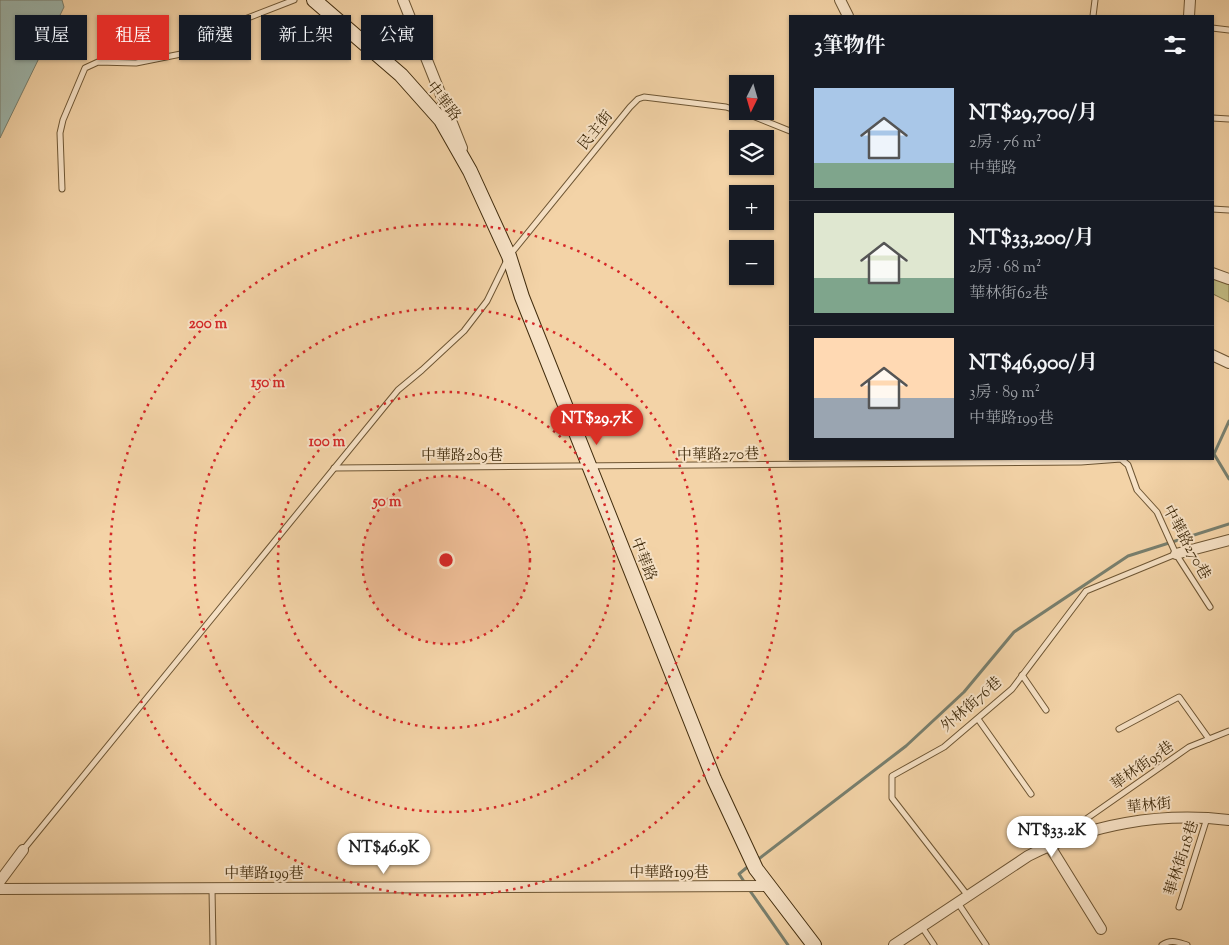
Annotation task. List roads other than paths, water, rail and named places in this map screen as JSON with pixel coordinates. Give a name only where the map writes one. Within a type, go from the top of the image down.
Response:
[{"type":"main road","name":"中華路","points":[[314,0],[401,75],[441,120],[470,171],[509,256],[522,297],[714,779],[756,868],[814,945]]},
{"type":"street","name":"中華路","points":[[403,0],[470,171]]},
{"type":"street","points":[[840,0],[848,15]]},
{"type":"street","points":[[1189,15],[1190,0]]},
{"type":"street","points":[[1214,274],[1229,280]]},
{"type":"street","points":[[1214,356],[1229,363]]},
{"type":"street","name":"外林街76巷","points":[[1176,554],[1229,540]]},
{"type":"street","name":"華林街","points":[[894,945],[1028,856],[1049,845],[1109,825],[1162,817],[1229,820]]},
{"type":"street","points":[[1049,845],[1101,929]]},
{"type":"street","points":[[0,881],[23,850]]},
{"type":"street","name":"中華路199巷","points":[[0,889],[769,886]]},
{"type":"lane","points":[[62,190],[60,133],[63,120],[85,68],[98,62],[136,63],[181,54],[214,31],[294,0]]},
{"type":"lane","points":[[1093,15],[1094,0]]},
{"type":"lane","points":[[1214,28],[1229,30]]},
{"type":"lane","name":"民主街","points":[[509,256],[638,99],[644,97],[729,108]]},
{"type":"lane","points":[[1214,118],[1229,120]]},
{"type":"lane","name":"民主街","points":[[762,120],[789,131]]},
{"type":"lane","points":[[1214,209],[1229,210]]},
{"type":"lane","points":[[23,850],[398,390],[464,331],[486,301],[509,256]]},
{"type":"lane","name":"中華路270巷","points":[[590,467],[1081,462],[1108,460]]},
{"type":"lane","name":"中華路270巷","points":[[1122,460],[1128,465],[1137,490],[1157,512],[1176,554],[1210,607]]},
{"type":"lane","name":"中華路289巷","points":[[334,468],[590,467]]},
{"type":"lane","name":"外林街76巷","points":[[968,896],[892,798],[892,776],[944,747],[1012,689],[1086,590],[1176,554]]},
{"type":"lane","points":[[1022,675],[1046,710]]},
{"type":"lane","points":[[1120,729],[1179,697],[1209,739]]},
{"type":"lane","points":[[978,719],[1031,794]]},
{"type":"lane","name":"華林街95巷","points":[[1049,845],[1189,747],[1229,731]]},
{"type":"lane","name":"華林街118巷","points":[[1179,907],[1207,818]]},
{"type":"lane","points":[[212,889],[213,945]]},
{"type":"lane","points":[[958,903],[986,945]]},
{"type":"lane","points":[[922,927],[934,945]]},
{"type":"lane","points":[[1162,945],[1168,941],[1187,945]]},
{"type":"water","points":[[0,0],[62,0],[64,7],[60,15],[15,15],[15,60],[38,60],[0,138]]},
{"type":"waterway","points":[[1229,421],[1214,454],[1229,479]]},
{"type":"waterway","points":[[756,861],[906,746],[964,692],[1014,632],[1128,556],[1229,524]]},
{"type":"waterway","points":[[745,883],[739,874],[751,864]]},
{"type":"waterway","points":[[748,888],[788,945]]}]
